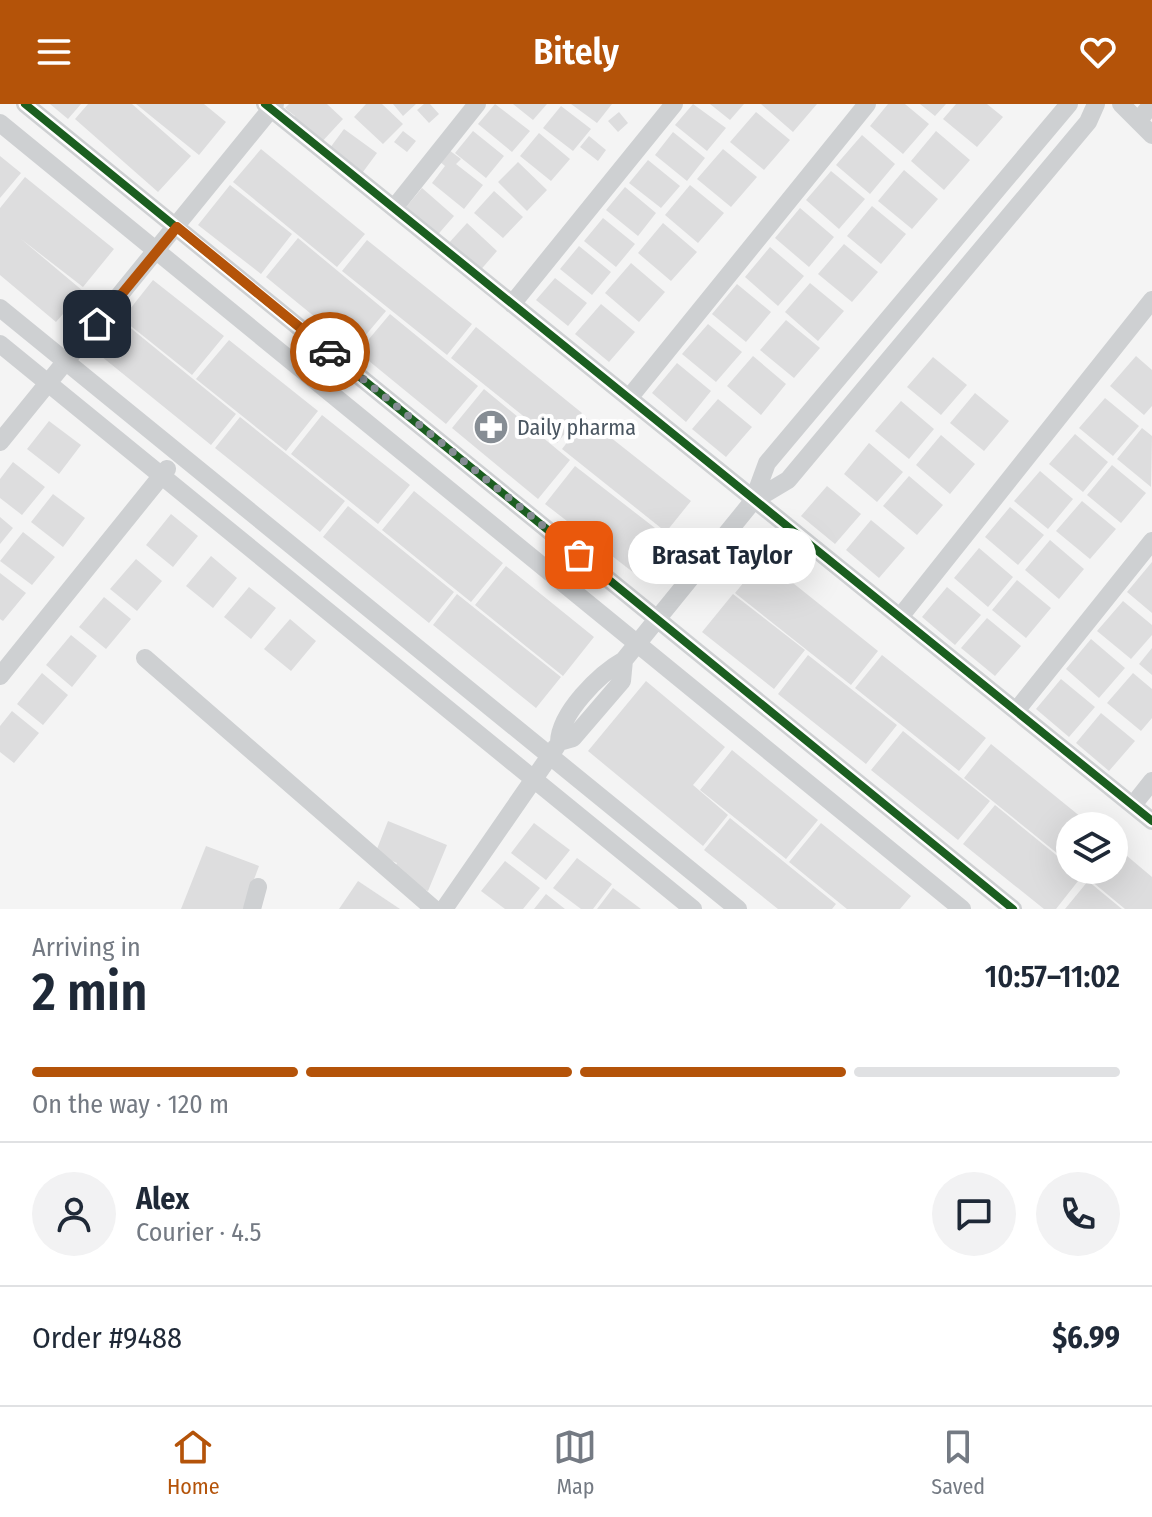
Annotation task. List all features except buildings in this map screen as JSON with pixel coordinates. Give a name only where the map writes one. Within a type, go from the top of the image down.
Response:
[{"type":"street","points":[[25,104],[1013,909]]},
{"type":"street","points":[[394,208],[477,104]]},
{"type":"street","points":[[512,304],[674,104]]},
{"type":"street","points":[[629,398],[867,104]]},
{"type":"street","points":[[145,658],[446,907],[554,749],[560,727],[608,669],[624,660],[658,619],[753,501],[767,463],[1069,104]]},
{"type":"street","points":[[753,501],[788,480],[1044,177],[1088,122],[1096,104]]},
{"type":"street","points":[[1121,104],[1152,135]]},
{"type":"street","points":[[1138,121],[1152,104]]},
{"type":"street","points":[[0,442],[157,252],[270,106],[753,501],[1152,821]]},
{"type":"street","points":[[0,123],[962,909]]},
{"type":"street","points":[[1021,160],[1044,177]]},
{"type":"street","points":[[81,189],[101,166]]},
{"type":"street","points":[[937,261],[958,277]]},
{"type":"street","points":[[242,321],[262,297]]},
{"type":"street","points":[[900,617],[1152,300]]},
{"type":"street","points":[[0,308],[365,605],[554,749],[729,906]]},
{"type":"street","points":[[0,344],[693,909]]},
{"type":"street","points":[[405,454],[425,429]]},
{"type":"street","points":[[0,676],[179,454]]},
{"type":"street","points":[[1016,711],[1152,541]]},
{"type":"street","points":[[558,579],[579,555]]},
{"type":"street","points":[[345,626],[365,605]]},
{"type":"street","points":[[727,717],[747,692]]},
{"type":"street","points":[[1133,805],[1152,781]]},
{"type":"street","points":[[892,852],[912,826]]},
{"type":"street","points":[[252,909],[258,887]]},
{"type":"cycle path","points":[[25,104],[1013,909]]},
{"type":"cycle path","points":[[265,104],[1152,821]]},
{"type":"way so far","points":[[330,352],[579,555]]},
{"type":"place","name":"Daily pharma","points":[[491,427]]},
{"type":"place","name":"Brasat Taylor","points":[[579,555]]},
{"type":"route","points":[[97,324],[177,227],[330,352]]}]
